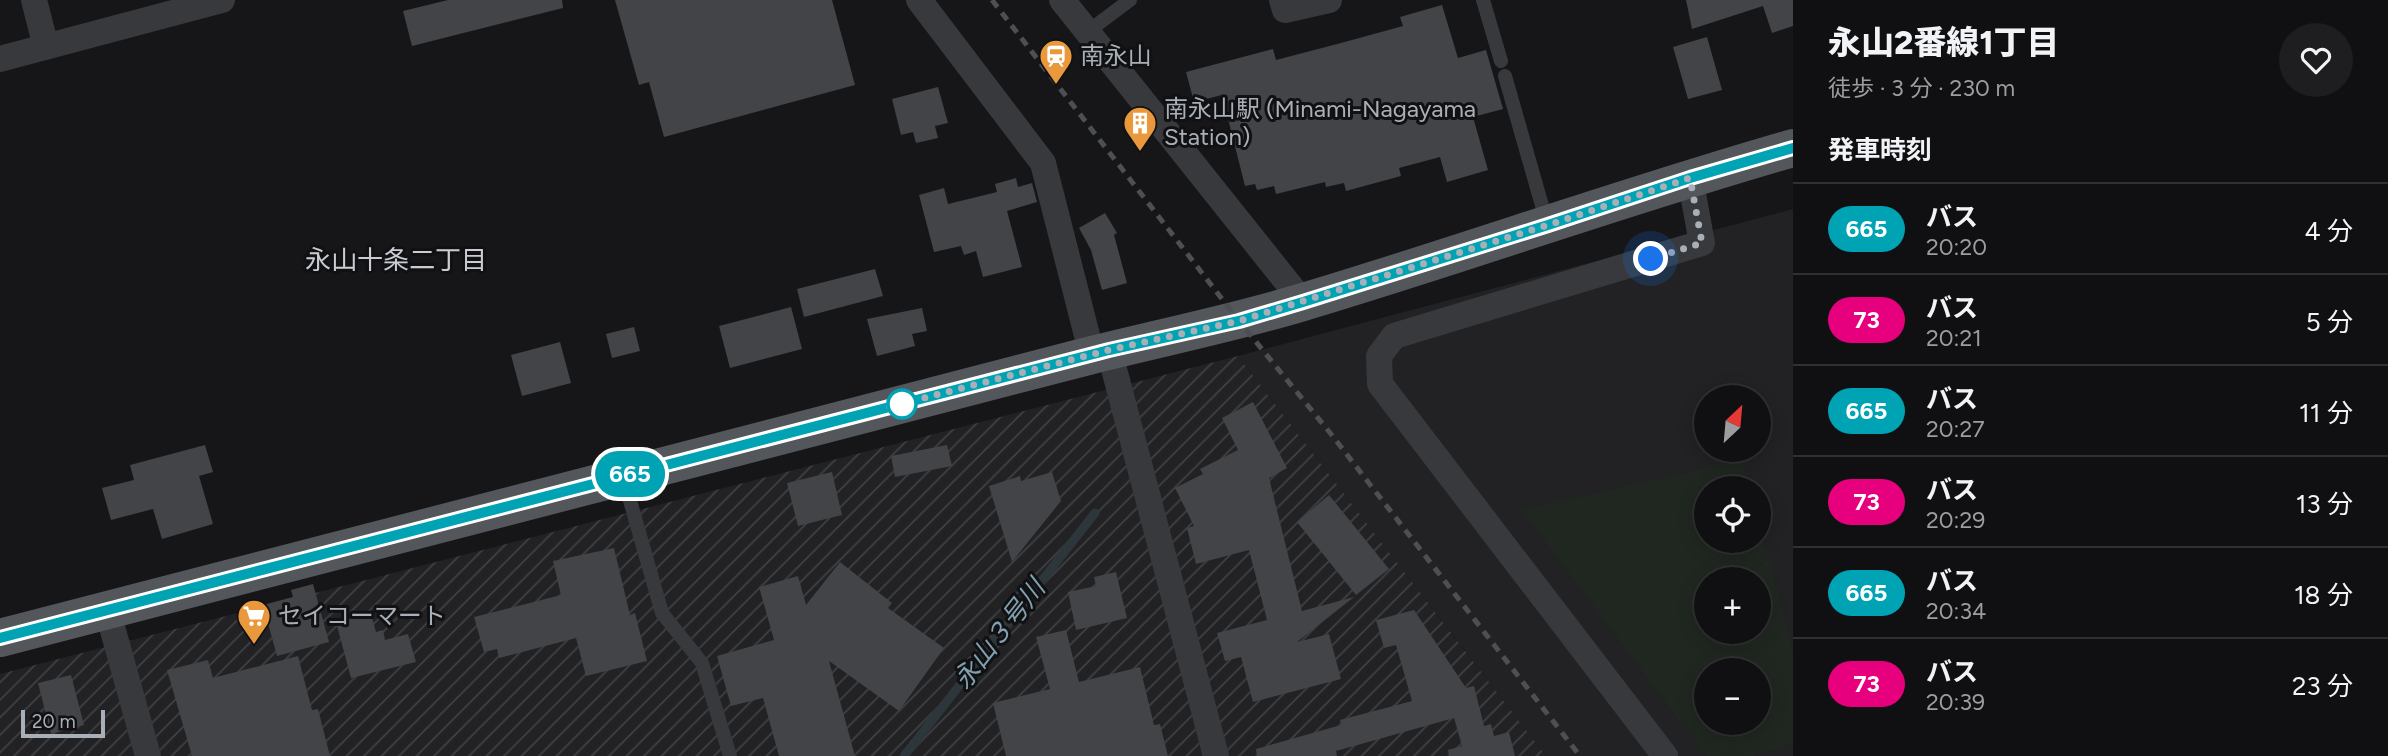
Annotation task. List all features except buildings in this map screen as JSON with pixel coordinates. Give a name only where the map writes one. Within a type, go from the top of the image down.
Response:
[{"type":"main road","points":[[0,638],[1101,352],[1239,321],[1793,148]]},
{"type":"street","points":[[34,0],[46,47]]},
{"type":"street","points":[[0,59],[222,0]]},
{"type":"street","points":[[919,0],[1043,163],[1101,352],[1216,756]]},
{"type":"street","points":[[1062,0],[1303,302]]},
{"type":"street","points":[[1282,0],[1285,10],[1329,0]]},
{"type":"street","points":[[1665,756],[1380,384],[1379,356],[1394,336],[1702,243],[1690,178]]},
{"type":"street","points":[[107,609],[148,756]]},
{"type":"lane","points":[[1086,33],[1130,0]]},
{"type":"lane","points":[[1483,0],[1501,61]]},
{"type":"lane","points":[[1505,76],[1548,225]]},
{"type":"lane","points":[[623,476],[662,613],[702,663],[730,756]]},
{"type":"shaded area","points":[[1793,209],[1793,756],[1546,756],[1238,356]]},
{"type":"shaded area","points":[[1238,356],[1546,756],[0,756],[0,674]]},
{"type":"shaded area","points":[[1742,462],[1746,476],[1694,476],[1694,553],[1767,553],[1771,567],[1694,567],[1694,644],[1771,644],[1771,569],[1793,651],[1793,744],[1752,756],[1706,756],[1522,510]]},
{"type":"waterway","name":"永山３号川","points":[[904,756],[1095,513]]},
{"type":"railway","points":[[992,0],[1239,321],[1331,434],[1580,756]]},
{"type":"bus line","name":"665","points":[[0,638],[1109,350],[1239,321],[1793,148]]},
{"type":"place","name":"南永山","points":[[1056,86]]},
{"type":"place","name":"南永山駅 (Minami-Nagayama Station)","points":[[1140,153]]},
{"type":"place","name":"セイコーマート","points":[[254,646]]},
{"type":"district","name":"永山十条二丁目","points":[[396,260]]},
{"type":"route","points":[[902,404],[889,407],[1109,350],[1239,321],[1690,178],[1702,243],[1651,259]]}]
